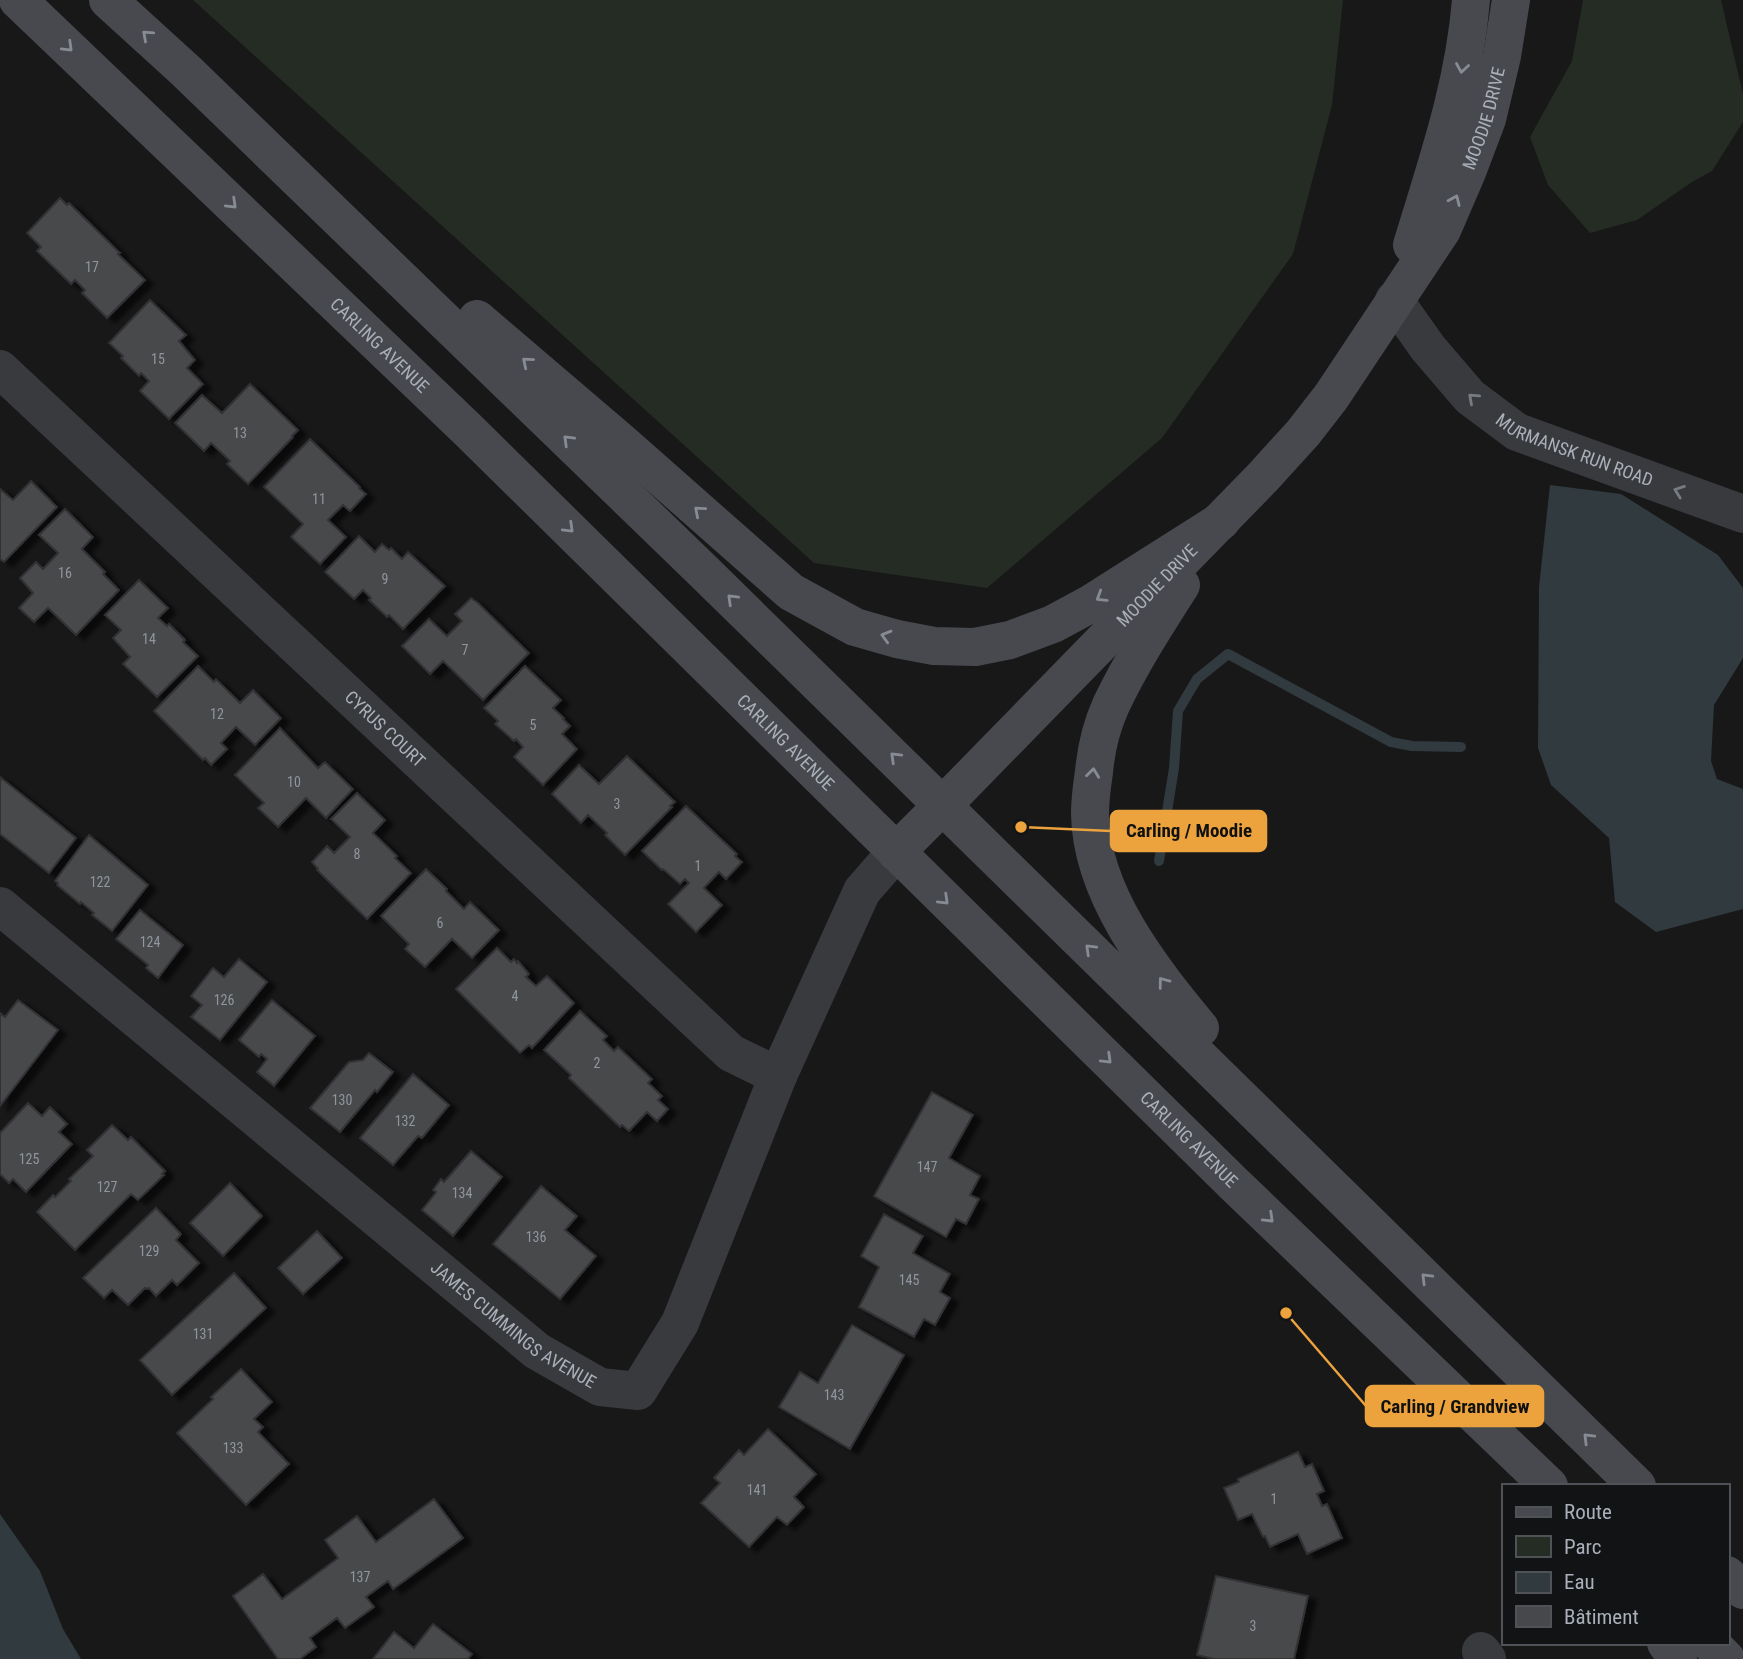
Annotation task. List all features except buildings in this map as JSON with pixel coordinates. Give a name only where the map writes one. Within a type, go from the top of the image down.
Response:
[{"type":"main road","name":"CARLING AVENUE","points":[[18,0],[477,439],[1234,1184],[1547,1484]]},
{"type":"main road","points":[[108,0],[186,71],[943,805],[1635,1484]]},
{"type":"main road","name":"MOODIE DRIVE","points":[[1394,300],[1441,154],[1458,87],[1471,0]]},
{"type":"main road","name":"MOODIE DRIVE","points":[[896,852],[1221,521],[1303,433],[1331,397],[1441,230],[1487,119],[1502,56],[1511,0]]},
{"type":"main road","points":[[186,71],[621,442],[791,592],[855,626],[897,639],[934,646],[975,647],[1010,640],[1053,624],[1090,604],[1221,521]]},
{"type":"main road","points":[[1221,521],[1156,624],[1110,707],[1096,750],[1090,815],[1092,833],[1112,903],[1147,960],[1314,1168]]},
{"type":"main road","points":[[1499,1437],[1537,1484]]},
{"type":"main road","points":[[1729,1577],[1743,1590]]},
{"type":"main road","points":[[1712,1645],[1726,1659]]},
{"type":"street","name":"MURMANSK RUN ROAD","points":[[1394,300],[1428,348],[1470,397],[1517,432],[1743,514]]},
{"type":"street","name":"CYRUS COURT","points":[[0,369],[731,1053],[778,1076]]},
{"type":"street","name":"JAMES CUMMINGS AVENUE","points":[[0,906],[537,1351],[600,1387],[638,1391],[680,1323],[778,1076],[862,891],[896,852]]},
{"type":"green space","points":[[193,0],[1343,0],[1332,105],[1293,254],[1162,438],[987,588],[814,563]]},
{"type":"green space","points":[[1583,0],[1721,0],[1743,94],[1743,122],[1712,171],[1637,220],[1590,233],[1548,185],[1530,137],[1572,61]]},
{"type":"water","points":[[1550,485],[1621,494],[1718,555],[1743,588],[1743,658],[1714,705],[1711,761],[1717,779],[1743,789],[1743,909],[1656,932],[1615,902],[1609,838],[1551,785],[1538,748],[1539,587]]},
{"type":"water","points":[[0,1514],[40,1571],[63,1629],[81,1659],[0,1659]]},
{"type":"waterway","points":[[1159,861],[1174,768],[1178,711],[1197,679],[1228,654],[1391,742],[1412,746],[1461,747]]},
{"type":"place","name":"Carling / Moodie","points":[[1021,827]]},
{"type":"place","name":"Carling / Grandview","points":[[1286,1313]]}]
